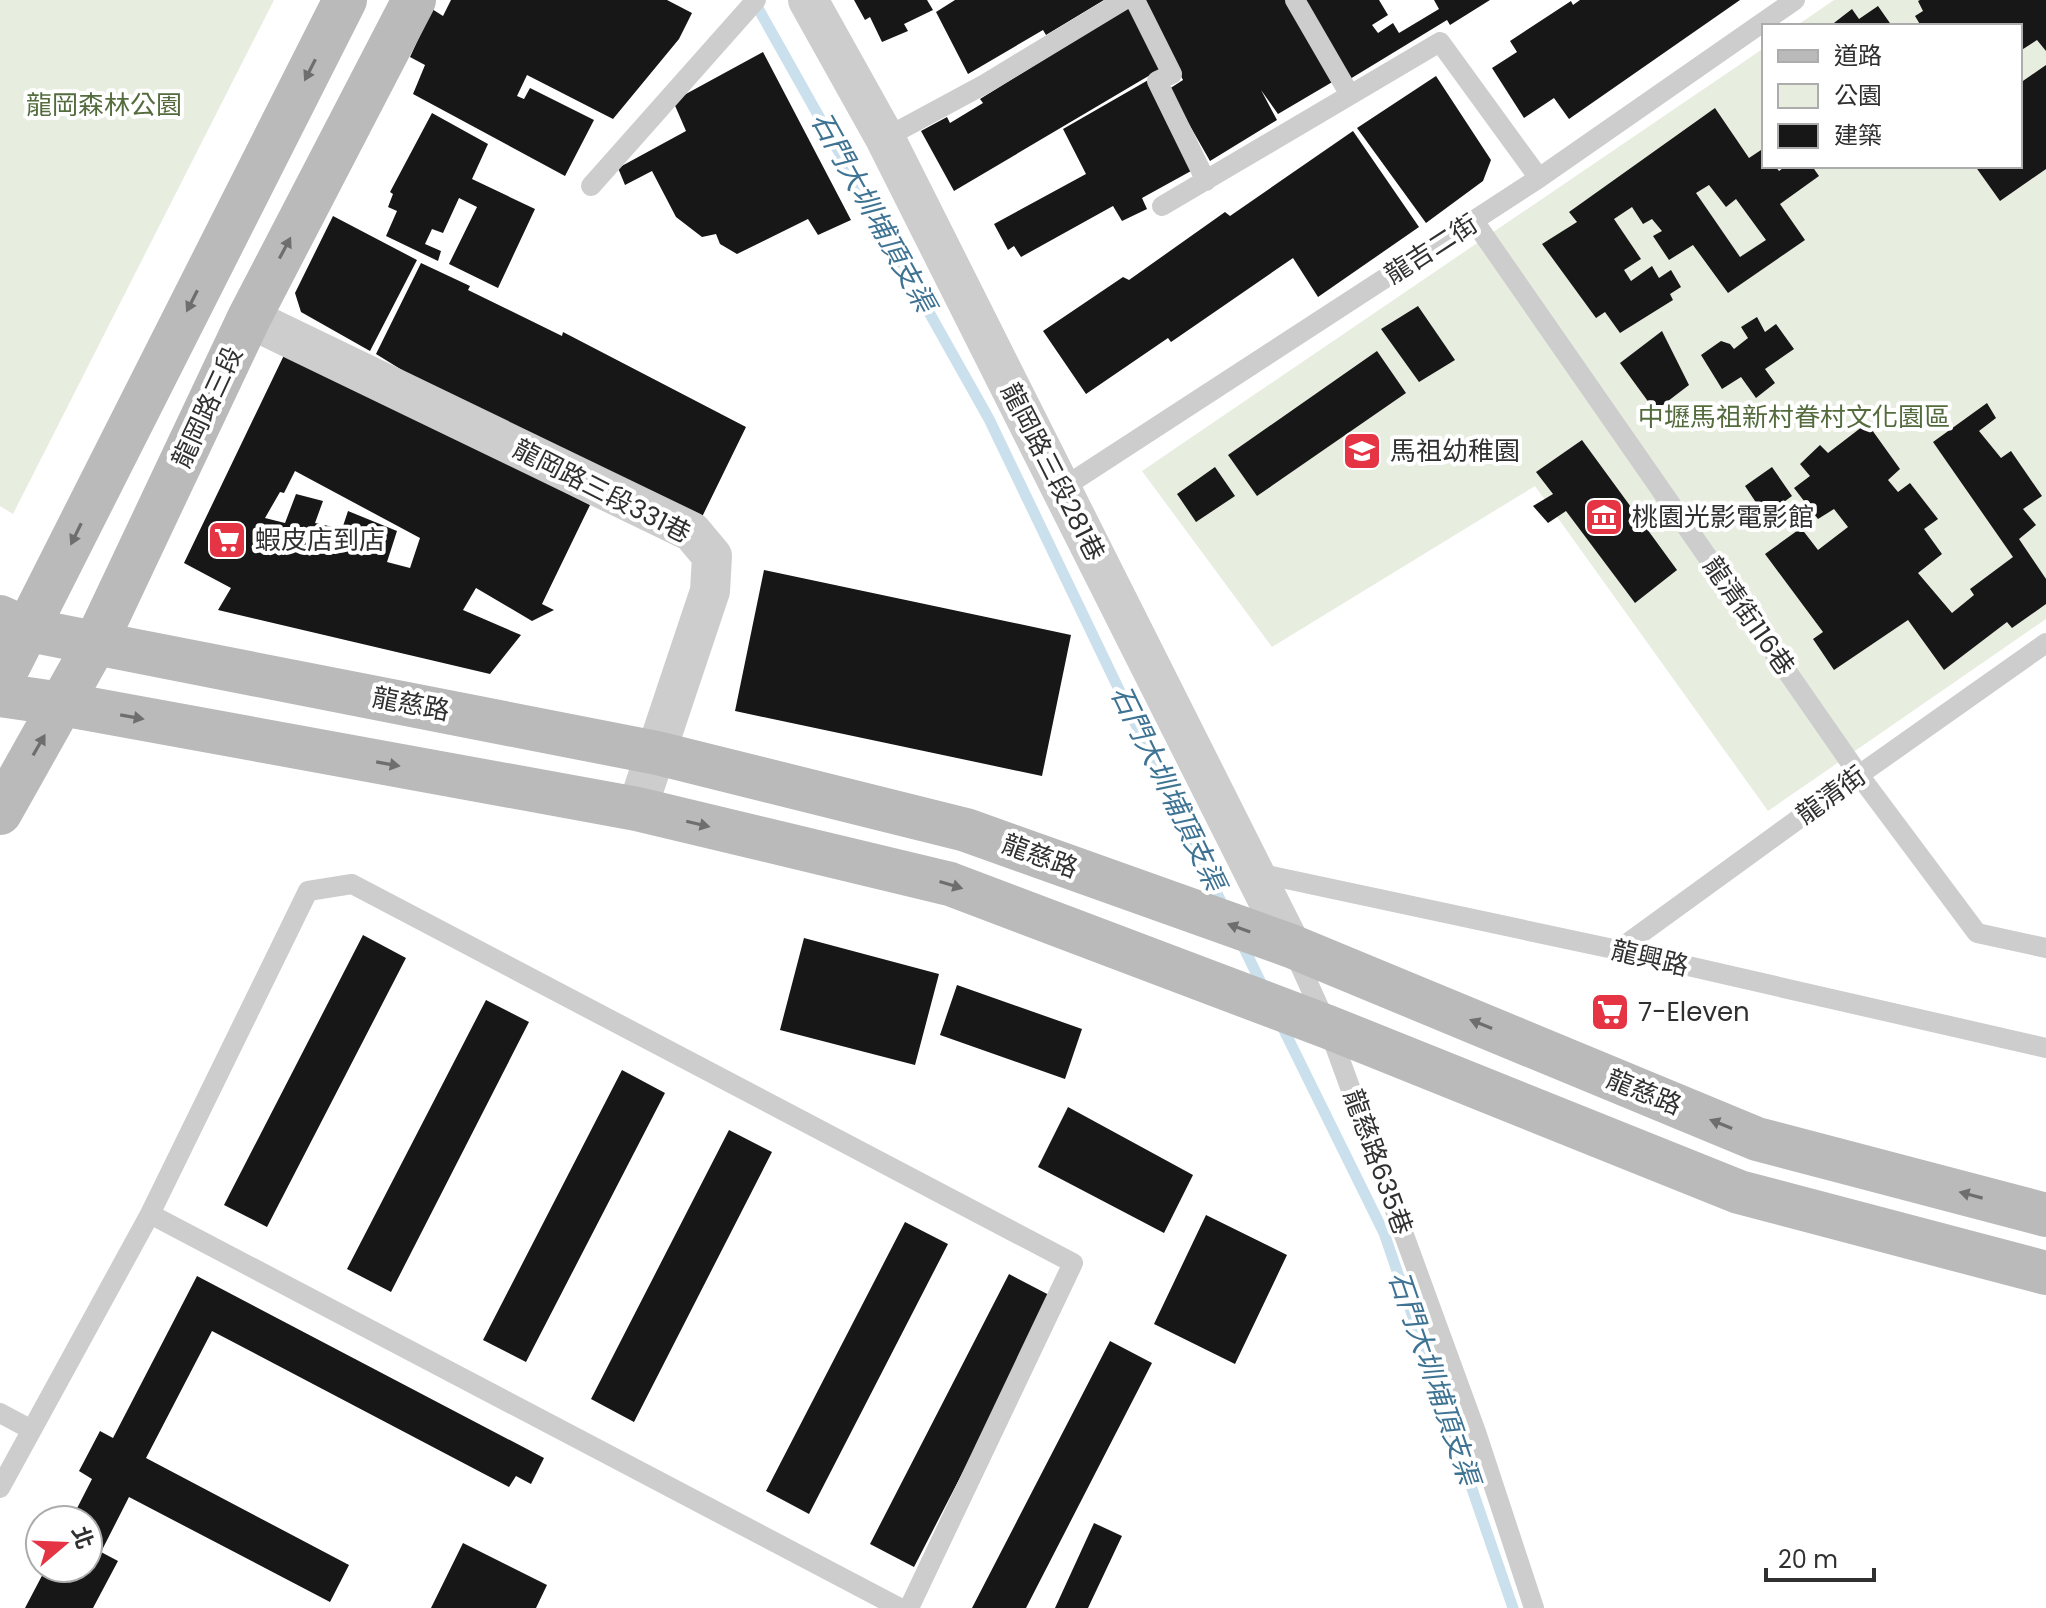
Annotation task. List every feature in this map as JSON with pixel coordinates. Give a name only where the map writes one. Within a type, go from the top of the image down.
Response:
[{"type":"street","points":[[0,683],[14,623],[177,329],[345,0]]},
{"type":"street","name":"龍岡路三段","points":[[0,813],[96,642],[249,318],[414,0]]},
{"type":"street","name":"龍岡路三段281巷","points":[[808,0],[885,138],[1291,946]]},
{"type":"street","name":"龍岡路三段331巷","points":[[249,318],[692,532],[712,556],[710,591],[637,809]]},
{"type":"street","name":"龍慈路","points":[[14,623],[657,753],[966,830],[1291,946],[1757,1139],[2046,1215]]},
{"type":"street","points":[[0,695],[637,809],[950,884],[1328,1027],[1739,1192],[2046,1273]]},
{"type":"lane","points":[[591,186],[756,0]]},
{"type":"lane","points":[[885,138],[985,84],[1124,0]]},
{"type":"lane","points":[[1135,0],[1172,74],[1157,81],[1206,181]]},
{"type":"lane","points":[[1295,0],[1350,95]]},
{"type":"lane","name":"龍吉二街","points":[[1061,489],[1539,178],[1795,0]]},
{"type":"lane","points":[[1162,206],[1440,42],[1539,178]]},
{"type":"lane","name":"龍清街116巷","points":[[1474,221],[1859,775],[1977,933],[2046,948]]},
{"type":"lane","name":"龍清街","points":[[1618,950],[2046,643]]},
{"type":"lane","name":"龍興路","points":[[1253,872],[1618,950],[2046,1048]]},
{"type":"lane","points":[[0,1488],[150,1214],[308,891],[352,884],[1073,1263],[909,1608]]},
{"type":"lane","name":"龍慈路635巷","points":[[1291,946],[1328,1027],[1476,1432],[1534,1608]]},
{"type":"lane","points":[[150,1214],[900,1608]]},
{"type":"lane","points":[[0,1413],[30,1429]]},
{"type":"green space","name":"龍岡森林公園","points":[[0,0],[274,0],[13,514],[0,506]]},
{"type":"green space","name":"中壢馬祖新村眷村文化園區","points":[[1834,0],[2046,0],[2046,619],[1768,811],[1535,486],[1272,647],[1142,471],[1762,49],[1762,168],[2022,168],[2022,24],[1799,24]]},
{"type":"building","points":[[451,0],[667,0],[692,13],[679,39],[613,119],[527,75],[517,96],[524,99],[530,88],[594,120],[565,176],[413,94],[425,65],[410,57],[432,9],[443,16]]},
{"type":"building","points":[[854,0],[927,0],[933,10],[904,24],[908,31],[882,42],[870,17],[865,20]]},
{"type":"building","points":[[955,0],[1104,0],[1046,35],[1043,30],[968,74],[936,12]]},
{"type":"building","points":[[1286,0],[1334,81],[1278,114],[1261,90],[1277,120],[1210,161],[1169,89],[1183,80],[1142,1]]},
{"type":"building","points":[[1303,0],[1379,0],[1388,15],[1372,25],[1378,33],[1393,23],[1399,33],[1439,9],[1434,0],[1490,0],[1450,25],[1447,20],[1350,79]]},
{"type":"building","points":[[1580,0],[1740,0],[1569,119],[1554,98],[1524,118],[1492,68],[1517,52],[1510,41],[1571,1],[1573,5]]},
{"type":"building","points":[[2046,0],[2046,51],[2037,40],[2022,50],[2022,24],[1920,24],[1915,16],[1923,11],[1918,1]]},
{"type":"building","points":[[1878,6],[1891,24],[1833,24],[1852,9],[1859,19]]},
{"type":"building","points":[[1129,7],[1162,68],[954,191],[921,131],[947,117],[950,123],[983,103],[980,99]]},
{"type":"building","points":[[763,52],[851,220],[818,235],[808,219],[737,254],[720,244],[716,234],[702,237],[676,217],[652,171],[625,185],[618,168],[686,131],[673,101]]},
{"type":"building","points":[[2046,65],[2046,169],[2000,201],[1976,168],[2022,168],[2022,82]]},
{"type":"building","points":[[1436,76],[1491,160],[1483,181],[1426,223],[1357,128]]},
{"type":"building","points":[[1150,79],[1191,171],[1142,198],[1147,209],[1122,221],[1113,206],[1021,257],[1014,246],[1008,250],[994,224],[1086,174],[1063,129]]},
{"type":"building","points":[[1715,108],[1749,158],[1762,149],[1762,168],[1777,168],[1779,171],[1783,168],[1813,168],[1819,176],[1780,204],[1805,240],[1728,293],[1693,245],[1669,260],[1653,236],[1662,231],[1652,219],[1643,224],[1632,207],[1614,219],[1641,259],[1624,270],[1631,281],[1652,266],[1659,278],[1671,270],[1681,287],[1670,294],[1673,300],[1620,333],[1605,312],[1596,318],[1542,244],[1577,222],[1569,212]],"holes":[[[1709,185],[1726,207],[1736,199],[1766,240],[1740,257],[1696,193]]]},
{"type":"building","points":[[432,113],[488,144],[472,179],[535,209],[498,288],[449,264],[477,207],[459,198],[443,233],[432,229],[425,244],[441,251],[438,261],[386,236],[397,211],[388,207],[393,194],[390,192]]},
{"type":"building","points":[[1353,131],[1419,227],[1318,297],[1293,258],[1171,342],[1168,338],[1086,394],[1043,331],[1123,277],[1129,280],[1225,212],[1230,216]]},
{"type":"building","points":[[333,216],[417,260],[370,351],[301,312],[295,293]]},
{"type":"building","points":[[421,263],[470,286],[468,290],[562,336],[563,332],[746,427],[701,519],[410,375],[376,354]]},
{"type":"building","points":[[1418,306],[1455,360],[1419,382],[1381,329]]},
{"type":"building","points":[[1757,317],[1765,332],[1776,324],[1794,349],[1765,369],[1775,383],[1756,398],[1741,377],[1722,389],[1701,355],[1721,341],[1734,349],[1748,338],[1741,327]]},
{"type":"building","points":[[1662,331],[1689,385],[1655,411],[1620,363]]},
{"type":"building","points":[[286,351],[590,505],[542,604],[554,610],[532,621],[476,588],[463,610],[521,635],[490,674],[218,610],[231,588],[184,563]],"holes":[[[295,471],[420,538],[410,568],[387,562],[397,531],[348,511],[342,529],[315,523],[323,501],[296,494],[285,523],[265,518],[280,492],[284,493]]]},
{"type":"building","points":[[1377,351],[1406,393],[1257,496],[1228,455]]},
{"type":"building","points":[[1987,403],[1996,418],[1979,431],[2001,458],[2011,451],[2042,496],[2023,509],[2036,525],[2019,539],[2046,579],[2046,604],[2012,628],[2007,622],[1944,670],[1908,620],[1834,670],[1813,639],[1823,632],[1765,554],[1801,528],[1818,550],[1848,527],[1834,509],[1818,519],[1794,488],[1810,476],[1800,464],[1820,445],[1828,453],[1867,423],[1900,469],[1888,480],[1898,492],[1910,483],[1938,519],[1924,529],[1942,554],[1918,573],[1952,613],[1974,595],[1970,589],[2013,557],[1933,442]]},
{"type":"building","name":"桃園光影電影館","points":[[1582,440],[1677,570],[1635,603],[1566,511],[1548,523],[1533,506],[1553,494],[1536,472]]},
{"type":"building","points":[[1215,467],[1235,496],[1196,522],[1177,494]]},
{"type":"building","points":[[1772,467],[1792,496],[1765,516],[1745,486]]},
{"type":"building","points":[[764,570],[1071,635],[1042,776],[735,711]]},
{"type":"building","points":[[363,935],[406,958],[267,1227],[224,1205]]},
{"type":"building","points":[[804,938],[939,974],[915,1065],[780,1030]]},
{"type":"building","points":[[957,985],[1082,1029],[1065,1079],[940,1035]]},
{"type":"building","points":[[486,1000],[529,1022],[391,1292],[347,1269]]},
{"type":"building","points":[[622,1070],[665,1093],[526,1362],[483,1340]]},
{"type":"building","points":[[1068,1107],[1193,1175],[1164,1233],[1038,1167]]},
{"type":"building","points":[[729,1130],[772,1152],[634,1422],[591,1399]]},
{"type":"building","points":[[1206,1215],[1287,1255],[1235,1364],[1154,1324]]},
{"type":"building","points":[[905,1222],[948,1244],[809,1514],[766,1491]]},
{"type":"building","points":[[1009,1274],[1053,1297],[914,1567],[870,1544]]},
{"type":"building","points":[[197,1276],[544,1458],[531,1484],[516,1476],[509,1487],[212,1331],[146,1458],[349,1565],[330,1602],[129,1497],[104,1546],[104,1504],[79,1504],[92,1479],[79,1471],[100,1431],[113,1438]]},
{"type":"building","points":[[1110,1341],[1152,1363],[1026,1608],[972,1608]]},
{"type":"building","points":[[1094,1523],[1122,1536],[1088,1608],[1055,1608]]},
{"type":"building","points":[[463,1543],[547,1585],[536,1608],[431,1608]]},
{"type":"building","points":[[104,1554],[118,1561],[93,1608],[25,1608],[38,1584],[104,1584]]},
{"type":"waterway","name":"石門大圳埔頂支渠","points":[[754,1],[989,419],[1224,908]]},
{"type":"waterway","name":"石門大圳埔頂支渠","points":[[1241,942],[1263,987]]},
{"type":"waterway","name":"石門大圳埔頂支渠","points":[[1281,1024],[1384,1233],[1513,1608]]},
{"type":"place","name":"馬祖幼稚園","points":[[1362,451]]},
{"type":"place","name":"桃園光影電影館","points":[[1604,517]]},
{"type":"place","name":"蝦皮店到店","points":[[227,540]]},
{"type":"place","name":"7-Eleven","points":[[1610,1012]]}]
